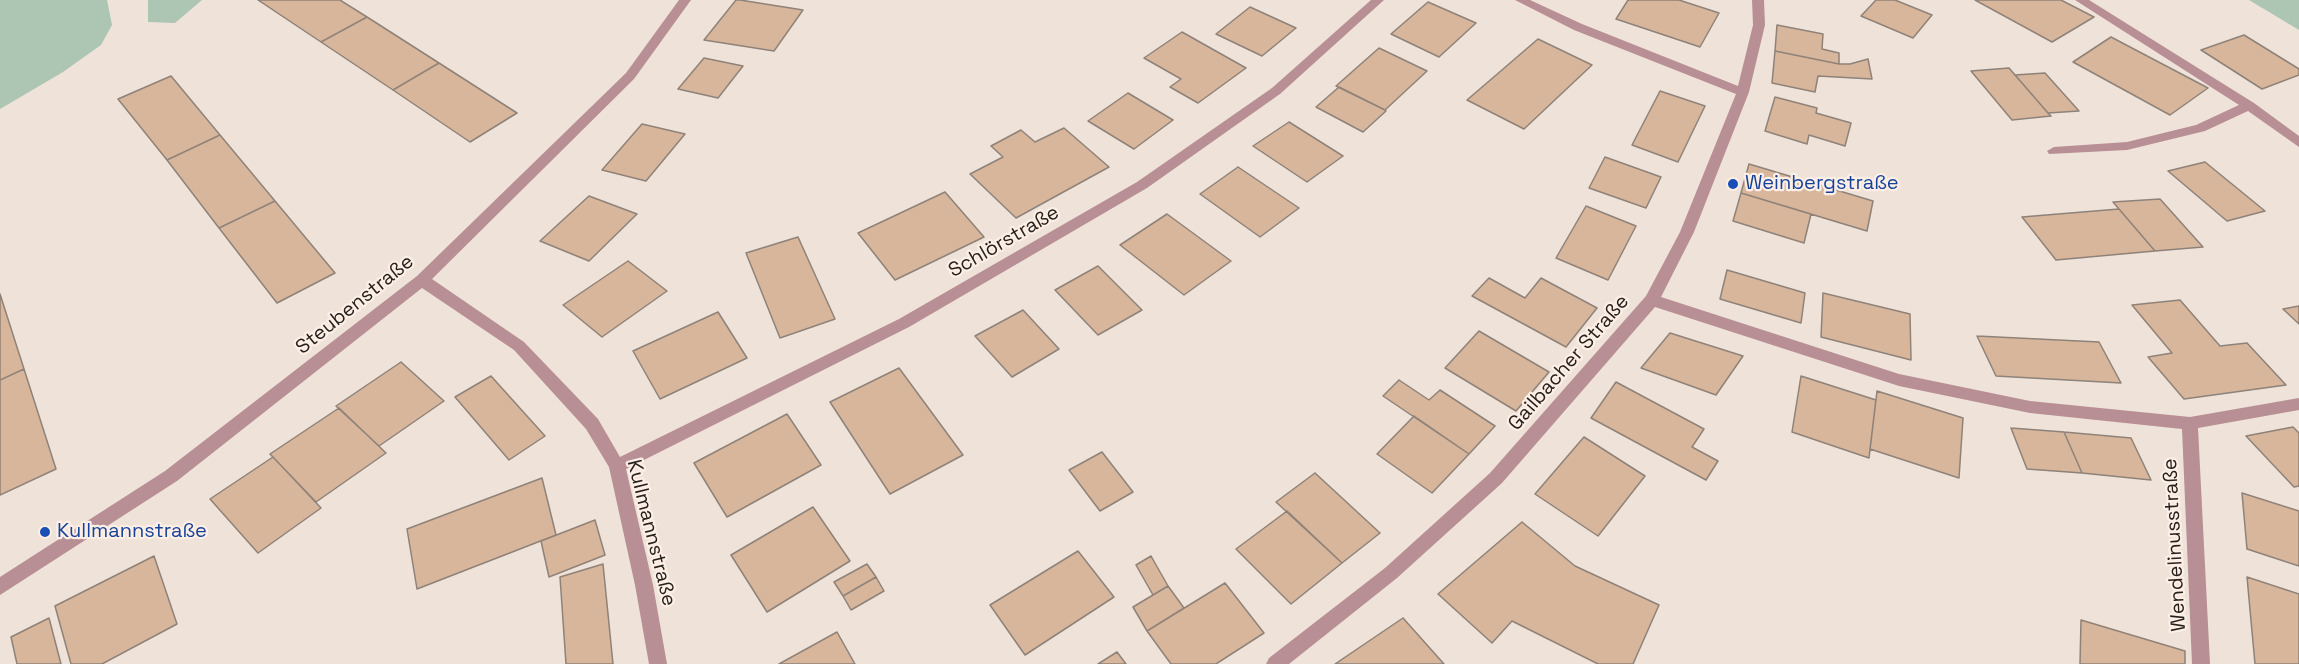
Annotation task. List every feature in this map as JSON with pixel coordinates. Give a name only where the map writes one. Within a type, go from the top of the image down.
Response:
[{"type":"street","name":"Steubenstraße","points":[[0,586],[171,476],[422,280],[630,76],[685,0]]},
{"type":"street","name":"Schlörstraße","points":[[617,466],[904,322],[1142,185],[1276,91],[1378,0]]},
{"type":"street","points":[[1521,0],[1578,27],[1743,92]]},
{"type":"street","name":"Gailbacher Straße","points":[[1275,664],[1391,573],[1496,478],[1652,300],[1687,232],[1743,92],[1759,25],[1758,0]]},
{"type":"street","points":[[2081,0],[2250,106],[2299,143]]},
{"type":"street","points":[[2054,150],[2127,146],[2200,129],[2250,106]]},
{"type":"street","name":"Kullmannstraße","points":[[422,280],[519,346],[592,424],[617,466],[644,585],[658,664]]},
{"type":"street","points":[[1652,300],[1899,380],[2031,407],[2190,423],[2299,404]]},
{"type":"street","name":"Wendelinusstraße","points":[[2190,423],[2201,664]]},
{"type":"green space","points":[[0,0],[107,0],[112,25],[101,45],[63,72],[0,109]]},
{"type":"green space","points":[[148,0],[202,0],[175,23],[148,22]]},
{"type":"green space","points":[[2249,0],[2299,0],[2299,30]]},
{"type":"building","points":[[258,0],[340,0],[367,17],[321,42]]},
{"type":"building","points":[[736,0],[803,10],[774,51],[704,40]]},
{"type":"building","points":[[1628,0],[1679,0],[1719,13],[1700,47],[1616,19]]},
{"type":"building","points":[[1876,0],[1895,0],[1932,15],[1913,38],[1861,16]]},
{"type":"building","points":[[1975,0],[2061,0],[2094,17],[2052,42]]},
{"type":"building","points":[[1428,2],[1476,23],[1439,57],[1391,34]]},
{"type":"building","points":[[1250,7],[1296,28],[1262,56],[1216,34]]},
{"type":"building","points":[[367,17],[439,63],[393,90],[321,42]]},
{"type":"building","points":[[1777,25],[1823,34],[1822,49],[1839,53],[1839,64],[1775,51]]},
{"type":"building","points":[[1182,32],[1246,68],[1198,103],[1170,87],[1181,79],[1144,58]]},
{"type":"building","points":[[2244,35],[2299,69],[2299,75],[2262,89],[2201,50]]},
{"type":"building","points":[[2111,37],[2208,88],[2170,115],[2073,62]]},
{"type":"building","points":[[1538,39],[1592,65],[1524,129],[1467,100]]},
{"type":"building","points":[[1379,48],[1427,71],[1385,110],[1336,86]]},
{"type":"building","points":[[1775,51],[1839,64],[1850,64],[1868,59],[1872,79],[1818,76],[1815,92],[1772,83]]},
{"type":"building","points":[[704,58],[743,66],[718,98],[678,89]]},
{"type":"building","points":[[439,63],[517,113],[470,142],[393,90]]},
{"type":"building","points":[[2009,68],[2051,116],[2012,120],[1971,71]]},
{"type":"building","points":[[2045,73],[2079,111],[2048,113],[2015,75]]},
{"type":"building","points":[[171,76],[220,135],[167,160],[118,99]]},
{"type":"building","points":[[1339,87],[1386,111],[1363,132],[1316,107]]},
{"type":"building","points":[[1660,91],[1705,106],[1678,162],[1632,145]]},
{"type":"building","points":[[1128,93],[1173,120],[1134,149],[1088,121]]},
{"type":"building","points":[[1775,97],[1817,108],[1816,113],[1851,123],[1845,146],[1809,135],[1807,144],[1765,131]]},
{"type":"building","points":[[1289,122],[1343,156],[1307,182],[1253,146]]},
{"type":"building","points":[[642,124],[685,134],[646,181],[602,170]]},
{"type":"building","points":[[1064,128],[1109,167],[1016,218],[970,174],[1003,157],[991,146],[1021,130],[1035,142]]},
{"type":"building","points":[[220,135],[275,201],[219,228],[167,160]]},
{"type":"building","points":[[1605,157],[1661,177],[1646,208],[1589,188]]},
{"type":"building","points":[[2205,162],[2265,211],[2227,221],[2168,171]]},
{"type":"building","points":[[1749,164],[1873,201],[1867,231],[1741,193]]},
{"type":"building","points":[[1238,167],[1299,208],[1260,237],[1200,194]]},
{"type":"building","points":[[945,192],[984,237],[895,280],[858,233]]},
{"type":"building","points":[[1741,193],[1811,214],[1804,243],[1733,221]]},
{"type":"building","points":[[589,196],[637,214],[589,261],[540,241]]},
{"type":"building","points":[[2160,199],[2203,247],[2155,251],[2113,202]]},
{"type":"building","points":[[275,201],[335,273],[277,303],[219,228]]},
{"type":"building","points":[[1586,206],[1636,226],[1608,280],[1556,258]]},
{"type":"building","points":[[2119,209],[2155,251],[2056,260],[2022,217]]},
{"type":"building","points":[[1167,214],[1231,261],[1184,295],[1120,245]]},
{"type":"building","points":[[798,237],[835,319],[780,338],[746,253]]},
{"type":"building","points":[[628,261],[667,291],[602,337],[563,305]]},
{"type":"building","points":[[1098,266],[1142,310],[1098,335],[1055,290]]},
{"type":"building","points":[[1727,270],[1805,293],[1801,323],[1720,299]]},
{"type":"building","points":[[1489,278],[1525,298],[1541,278],[1597,308],[1566,347],[1472,296]]},
{"type":"building","points":[[1823,293],[1910,314],[1911,360],[1821,337]]},
{"type":"building","points":[[0,294],[24,369],[0,380]]},
{"type":"building","points":[[2180,300],[2220,346],[2247,343],[2286,385],[2184,399],[2148,357],[2172,353],[2132,305]]},
{"type":"building","points":[[2299,306],[2299,324],[2283,309]]},
{"type":"building","points":[[1023,310],[1059,349],[1012,377],[975,336]]},
{"type":"building","points":[[718,312],[747,358],[660,399],[633,351]]},
{"type":"building","points":[[1479,331],[1549,372],[1516,411],[1445,368]]},
{"type":"building","points":[[1670,333],[1743,356],[1716,395],[1641,368]]},
{"type":"building","points":[[1977,336],[2099,342],[2121,383],[1996,376]]},
{"type":"building","points":[[401,362],[444,401],[379,446],[336,406]]},
{"type":"building","points":[[899,368],[963,455],[890,494],[830,402]]},
{"type":"building","points":[[24,369],[56,469],[0,495],[0,380]]},
{"type":"building","points":[[491,376],[545,436],[509,460],[455,397]]},
{"type":"building","points":[[1801,376],[1876,400],[1869,458],[1792,432]]},
{"type":"building","points":[[1399,380],[1429,400],[1440,390],[1495,426],[1469,454],[1383,396]]},
{"type":"building","points":[[1616,382],[1704,429],[1692,447],[1718,461],[1706,480],[1591,418]]},
{"type":"building","points":[[1877,391],[1963,418],[1959,478],[1870,449]]},
{"type":"building","points":[[339,408],[386,453],[316,502],[270,454]]},
{"type":"building","points":[[787,414],[821,465],[727,517],[694,463]]},
{"type":"building","points":[[1414,416],[1469,454],[1432,493],[1377,454]]},
{"type":"building","points":[[2293,427],[2299,433],[2299,486],[2294,487],[2246,436]]},
{"type":"building","points":[[2011,428],[2064,432],[2082,473],[2027,469]]},
{"type":"building","points":[[2064,432],[2131,438],[2151,480],[2082,473]]},
{"type":"building","points":[[1584,437],[1645,476],[1598,536],[1535,494]]},
{"type":"building","points":[[1102,452],[1133,492],[1100,511],[1069,470]]},
{"type":"building","points":[[273,457],[321,508],[258,553],[210,499]]},
{"type":"building","points":[[1315,473],[1380,533],[1342,563],[1276,502]]},
{"type":"building","points":[[542,478],[556,535],[417,589],[407,529]]},
{"type":"building","points":[[2242,493],[2299,511],[2299,566],[2247,549]]},
{"type":"building","points":[[813,507],[850,561],[767,612],[731,555]]},
{"type":"building","points":[[1287,511],[1342,563],[1291,604],[1236,549]]},
{"type":"building","points":[[595,520],[605,555],[549,577],[541,541]]},
{"type":"building","points":[[1522,522],[1575,566],[1659,605],[1633,664],[1598,664],[1512,621],[1492,643],[1438,594]]},
{"type":"building","points":[[1078,551],[1114,597],[1025,655],[990,605]]},
{"type":"building","points":[[154,556],[177,624],[102,664],[71,664],[55,606]]},
{"type":"building","points":[[1151,556],[1168,586],[1153,595],[1136,565]]},
{"type":"building","points":[[603,564],[613,664],[566,664],[560,577]]},
{"type":"building","points":[[867,564],[876,577],[843,596],[834,582]]},
{"type":"building","points":[[876,577],[884,591],[851,610],[843,596]]},
{"type":"building","points":[[2247,577],[2299,594],[2299,664],[2255,664]]},
{"type":"building","points":[[1225,583],[1264,633],[1216,664],[1171,664],[1147,631]]},
{"type":"building","points":[[1168,586],[1184,608],[1147,631],[1133,607]]},
{"type":"building","points":[[49,618],[61,664],[17,664],[11,637]]},
{"type":"building","points":[[1403,618],[1444,664],[1335,664]]},
{"type":"building","points":[[2081,620],[2185,651],[2185,664],[2080,664]]},
{"type":"building","points":[[837,632],[855,664],[779,664]]},
{"type":"building","points":[[1117,652],[1126,664],[1098,664]]},
{"type":"place","name":"Weinbergstraße","points":[[1733,184]]},
{"type":"place","name":"Kullmannstraße","points":[[45,532]]}]
